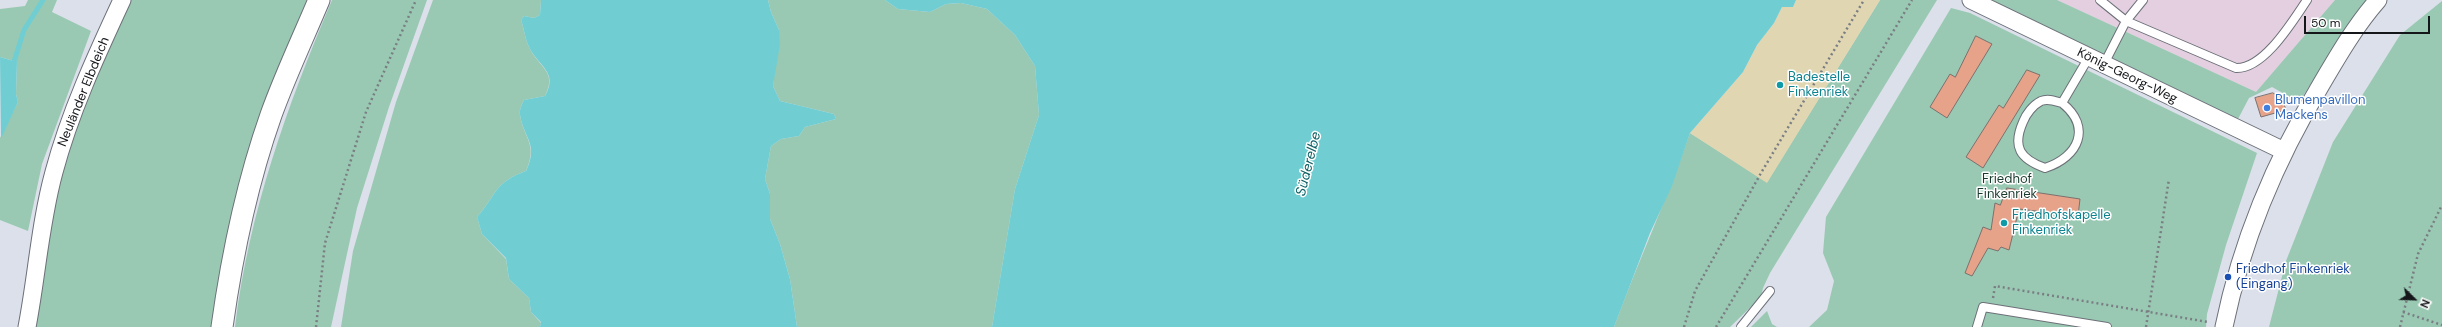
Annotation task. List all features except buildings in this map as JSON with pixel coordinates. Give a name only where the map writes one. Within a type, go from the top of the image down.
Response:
[{"type":"street","name":"Neuländer Elbdeich","points":[[27,327],[45,212],[66,131],[92,67],[122,0]]},
{"type":"street","points":[[222,327],[238,237],[258,157],[272,114],[319,0]]},
{"type":"street","name":"König-Georg-Weg","points":[[1971,0],[2284,151]]},
{"type":"street","points":[[2217,324],[2246,242],[2284,151],[2336,58],[2378,0]]},
{"type":"lane","points":[[2100,0],[2126,21],[2236,68],[2245,68],[2255,64],[2265,54],[2307,0]]},
{"type":"lane","points":[[2104,64],[2126,21],[2143,0]]},
{"type":"lane","points":[[2062,103],[2088,57]]},
{"type":"lane","points":[[2051,100],[2062,103],[2071,111],[2076,119],[2078,139],[2070,155],[2063,161],[2045,168],[2024,156],[2017,140],[2025,116],[2042,101],[2051,100]]},
{"type":"lane","points":[[1741,327],[1770,291]]},
{"type":"lane","points":[[1977,327],[1983,307],[2107,327]]},
{"type":"path","points":[[316,327],[325,243],[366,112],[416,0]]},
{"type":"path","points":[[1684,327],[1695,291],[1761,173],[1864,0]]},
{"type":"path","points":[[1716,327],[1912,0]]},
{"type":"path","points":[[2146,327],[2169,179]]},
{"type":"path","points":[[2400,327],[2418,254],[2442,205]]},
{"type":"path","points":[[1991,308],[1995,286],[2217,324]]},
{"type":"path","points":[[2403,312],[2442,325]]},
{"type":"shaded area","points":[[2057,0],[2335,0],[2256,92]]},
{"type":"green space","points":[[28,0],[57,0],[52,12],[91,31],[42,164],[28,231],[0,220],[0,138],[18,102],[16,94],[17,62],[0,57],[0,9],[25,6]]},
{"type":"green space","points":[[130,0],[309,0],[214,327],[35,327],[51,216],[67,151],[88,94]]},
{"type":"green space","points":[[332,0],[427,0],[389,107],[357,208],[331,327],[235,327],[241,284],[250,242],[272,160],[285,120],[315,40]]},
{"type":"green space","points":[[433,0],[541,0],[540,15],[534,18],[524,16],[521,20],[526,41],[548,75],[549,81],[545,96],[524,100],[520,109],[522,123],[529,142],[531,154],[529,162],[526,171],[507,180],[501,185],[477,217],[482,234],[506,259],[509,279],[529,298],[531,312],[541,323],[540,327],[341,327],[353,251],[396,102]]},
{"type":"green space","points":[[768,0],[885,0],[898,9],[930,12],[946,4],[961,3],[987,9],[1015,35],[1035,66],[1039,115],[1015,189],[992,327],[797,327],[790,279],[780,244],[770,219],[770,194],[765,179],[771,146],[781,139],[799,136],[805,127],[836,119],[834,114],[780,101],[773,86],[779,30],[771,12]]},
{"type":"green space","points":[[1880,0],[1937,0],[1770,273],[1763,288],[1761,297],[1730,327],[1614,327],[1690,133],[1767,182]]},
{"type":"green space","points":[[1992,0],[2057,0],[2256,92],[2335,0],[2366,0],[2299,102],[2272,87],[2249,98],[2238,119]]},
{"type":"green space","points":[[2442,1],[2442,327],[2269,327],[2286,261],[2333,142],[2400,35]]},
{"type":"green space","name":"Friedhof Finkenriek","points":[[1951,8],[1970,13],[2257,153],[2226,245],[2207,314],[2206,327],[1809,327],[1827,310],[1834,281],[1823,253],[1826,217]]},
{"type":"green space","points":[[1767,311],[1772,324],[1777,327],[1751,327]]},
{"type":"sand","name":"Badestelle Finkenriek","points":[[1796,0],[1880,0],[1767,183],[1690,133],[1743,72],[1757,45],[1774,23],[1782,7],[1793,7]]},
{"type":"water","points":[[541,0],[768,0],[771,12],[779,30],[780,44],[773,86],[780,101],[834,114],[836,119],[805,127],[799,136],[781,139],[771,146],[765,179],[770,194],[770,219],[780,244],[790,279],[797,327],[540,327],[541,322],[531,312],[529,298],[509,279],[506,258],[482,234],[477,217],[501,185],[507,180],[526,171],[530,162],[531,148],[522,123],[520,109],[524,100],[545,96],[549,88],[550,81],[546,70],[533,54],[526,41],[521,20],[524,16],[534,18],[540,15]]},
{"type":"water","name":"Süderelbe","points":[[885,0],[1796,0],[1793,7],[1782,7],[1774,23],[1757,45],[1743,72],[1690,133],[1672,186],[1650,233],[1614,327],[992,327],[1015,189],[1039,115],[1035,66],[1015,35],[987,9],[961,3],[946,4],[930,12],[898,9]]},
{"type":"water","points":[[0,57],[17,62],[16,94],[18,102],[1,139]]},
{"type":"waterway","points":[[12,68],[24,30],[43,0]]},
{"type":"place","name":"Badestelle Finkenriek","points":[[1780,85]]},
{"type":"place","name":"Blumenpavillon Mackens","points":[[2267,108]]},
{"type":"place","name":"Friedhofskapelle Finkenriek","points":[[2004,223]]},
{"type":"place","name":"Friedhof Finkenriek (Eingang)","points":[[2228,277]]}]
